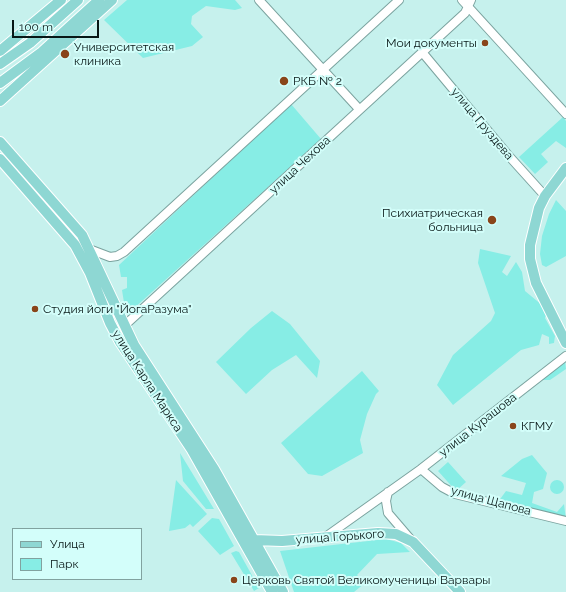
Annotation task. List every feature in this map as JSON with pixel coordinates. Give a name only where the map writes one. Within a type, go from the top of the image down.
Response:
[{"type":"main road","points":[[0,52],[61,0]]},
{"type":"main road","points":[[0,64],[30,43],[78,0]]},
{"type":"main road","points":[[0,83],[42,52],[99,0]]},
{"type":"main road","points":[[0,101],[112,0]]},
{"type":"main road","name":"улица Карла Маркса","points":[[0,142],[70,221],[90,249],[124,326],[146,364],[202,450],[249,542],[272,592]]},
{"type":"main road","name":"улица Карла Маркса","points":[[0,159],[75,245],[90,273],[110,323],[120,342],[192,450],[249,542],[283,592]]},
{"type":"main road","points":[[566,168],[545,196],[533,229],[530,245],[530,259],[536,283],[566,342]]},
{"type":"main road","name":"улица Горького","points":[[249,542],[282,541],[378,533],[396,534],[413,542],[460,592]]},
{"type":"street","points":[[258,0],[359,109]]},
{"type":"street","points":[[90,249],[110,257],[117,256],[124,252],[399,0]]},
{"type":"street","points":[[467,2],[566,114]]},
{"type":"street","name":"улица Чехова","points":[[124,326],[465,12],[467,2]]},
{"type":"street","name":"улица Груздева","points":[[422,52],[508,155],[545,196]]},
{"type":"street","name":"улица Курашова","points":[[324,538],[421,469],[566,356]]},
{"type":"street","name":"улица Щапова","points":[[421,469],[442,487],[455,494],[566,521]]},
{"type":"street","points":[[388,492],[386,501],[388,512],[413,542]]},
{"type":"green space","points":[[127,0],[235,0],[242,8],[235,10],[206,6],[192,16],[191,24],[203,37],[192,46],[143,58],[104,20]]},
{"type":"green space","points":[[291,104],[321,139],[131,311],[125,309],[122,290],[127,288],[127,277],[121,277],[119,265]]},
{"type":"green space","points":[[563,117],[566,121],[566,148],[556,141],[541,154],[548,162],[535,174],[519,157]]},
{"type":"green space","points":[[556,200],[566,211],[566,256],[546,267],[542,265],[540,254],[542,236],[549,214]]},
{"type":"green space","points":[[480,249],[511,256],[502,272],[507,276],[516,262],[522,272],[525,291],[548,310],[545,318],[555,336],[554,343],[549,344],[549,337],[542,334],[539,345],[521,350],[453,405],[437,385],[453,355],[491,321],[495,313],[478,263]]},
{"type":"green space","points":[[272,311],[290,324],[320,361],[317,378],[296,355],[272,370],[246,394],[216,362],[251,328]]},
{"type":"green space","points":[[565,361],[566,369],[550,380],[543,380],[540,374]]},
{"type":"green space","points":[[362,371],[379,391],[376,394],[367,414],[360,440],[363,453],[322,476],[308,474],[281,443]]},
{"type":"green space","points":[[180,453],[214,509],[206,509],[183,481]]},
{"type":"green space","points":[[532,455],[547,473],[543,489],[534,492],[532,503],[557,512],[564,504],[566,520],[521,510],[510,501],[498,502],[506,491],[522,495],[526,483],[501,476],[522,459]]},
{"type":"green space","points":[[448,462],[466,482],[456,491],[438,471]]},
{"type":"green space","points":[[176,480],[207,514],[193,527],[190,524],[185,528],[169,531]]},
{"type":"green space","points":[[557,480],[562,482],[564,487],[562,492],[557,494],[552,492],[550,487],[552,482]]},
{"type":"green space","points":[[212,518],[219,519],[234,546],[220,555],[198,531]]},
{"type":"green space","points":[[386,539],[401,543],[410,552],[377,554],[357,575],[365,583],[354,592],[294,592],[280,551]]},
{"type":"green space","points":[[236,551],[239,552],[259,588],[254,591],[231,553]]},
{"type":"place","name":"Мои документы","points":[[485,43]]},
{"type":"place","name":"Университетская клиника","points":[[65,54]]},
{"type":"place","name":"РКБ № 2","points":[[284,81]]},
{"type":"place","name":"Психиатрическая больница","points":[[492,220]]},
{"type":"place","name":"Студия йоги \"ЙогаРазума\"","points":[[35,309]]},
{"type":"place","name":"КГМУ","points":[[513,426]]},
{"type":"place","name":"Церковь Святой Великомученицы Варвары","points":[[234,580]]}]
